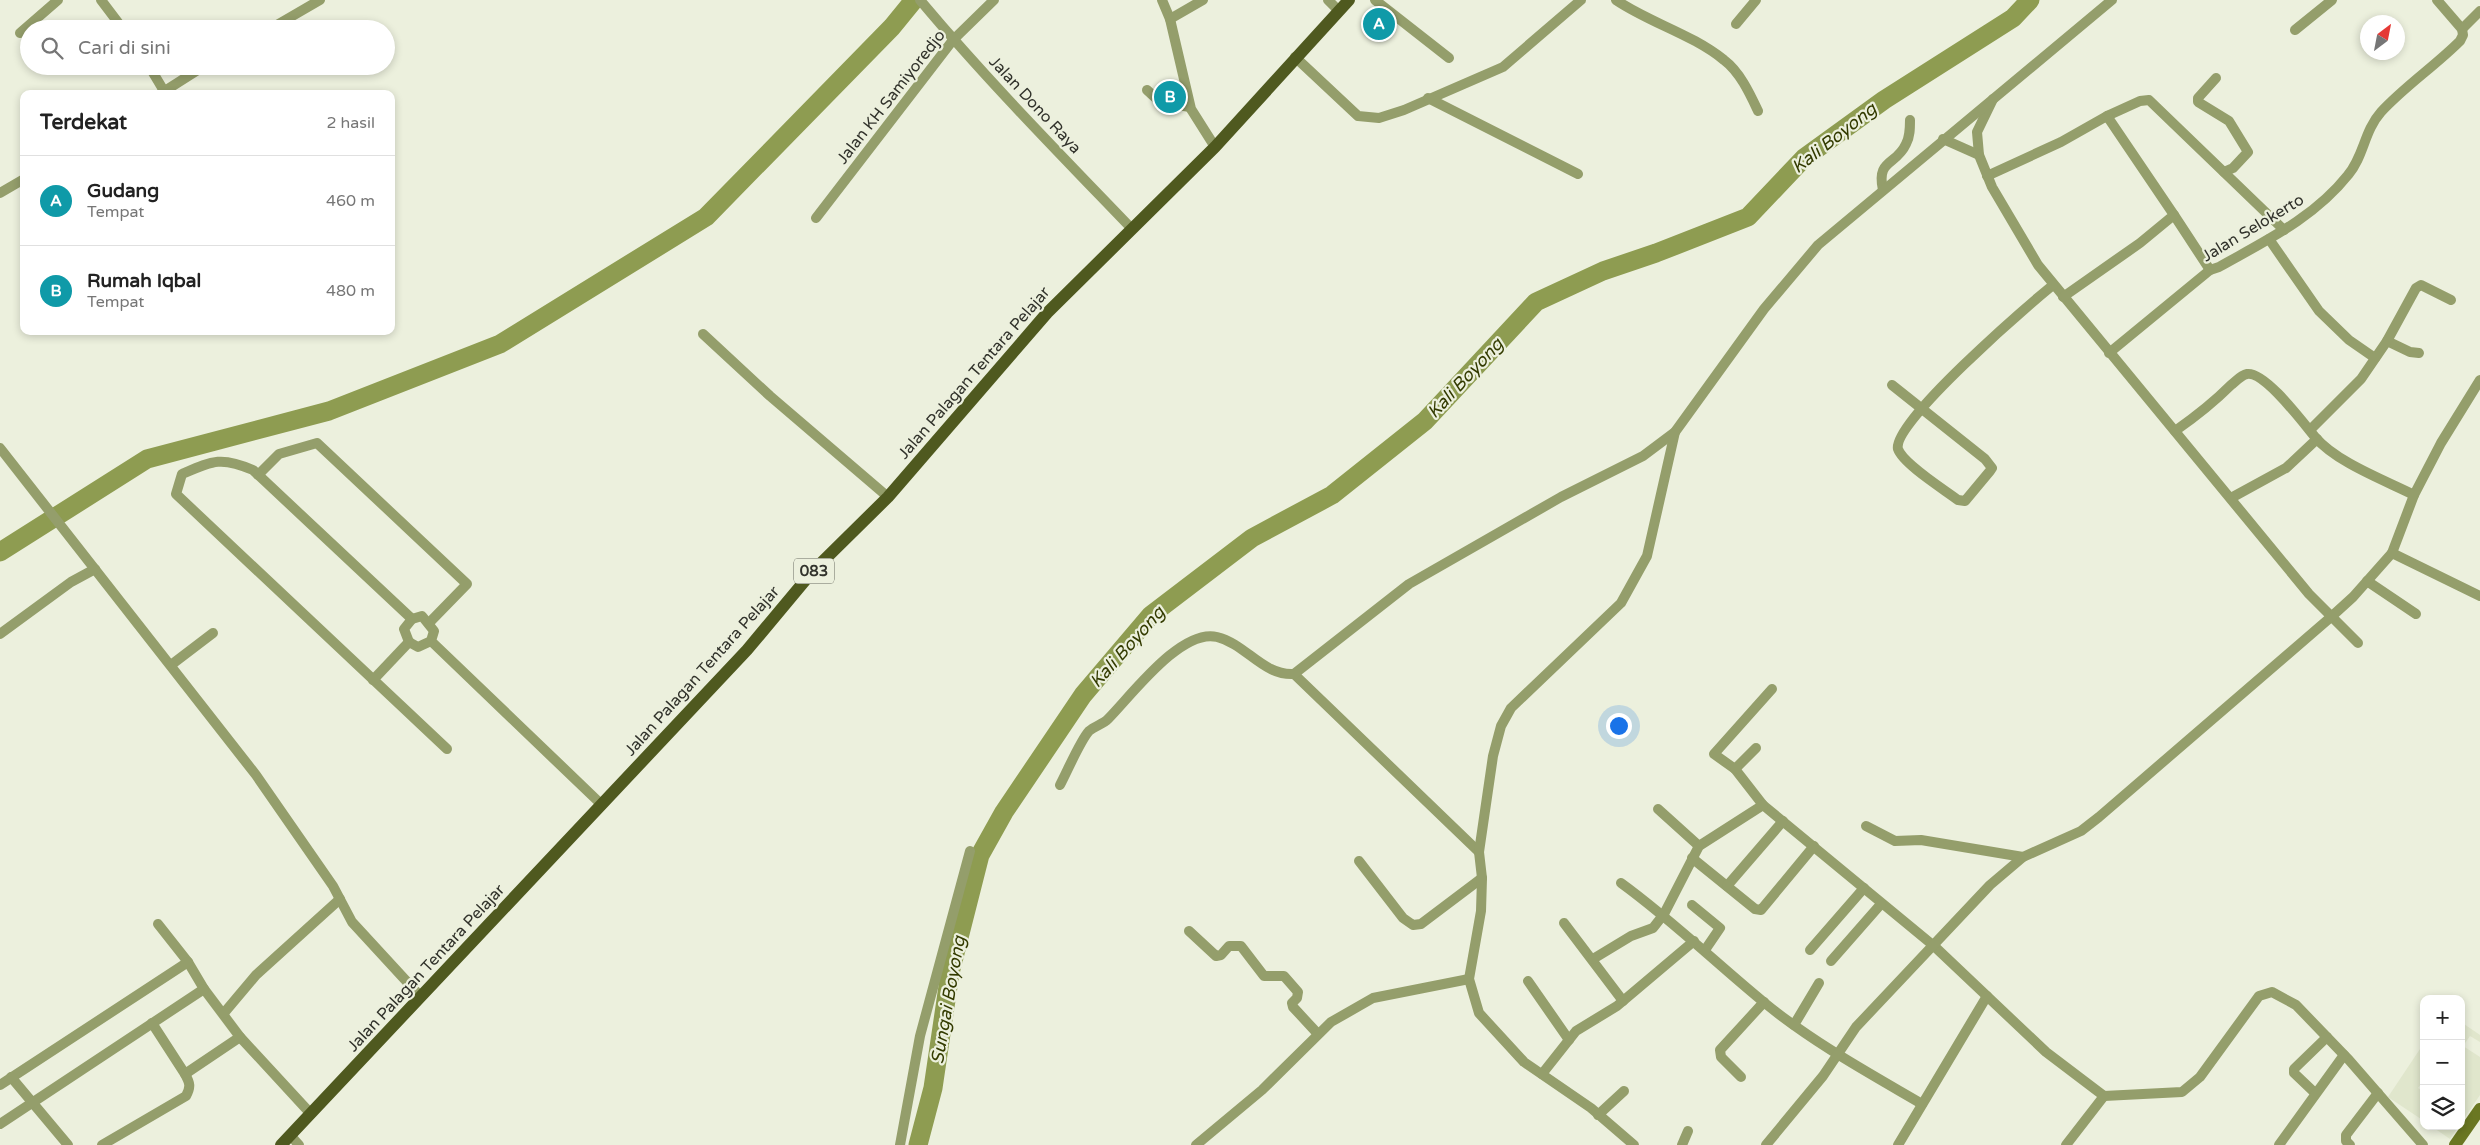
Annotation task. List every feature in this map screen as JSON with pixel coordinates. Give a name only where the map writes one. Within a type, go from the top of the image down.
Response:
[{"type":"main road","name":"Jalan Palagan Tentara Pelajar","points":[[285,1140],[422,997],[747,650],[813,571],[888,497],[1046,313],[1215,147],[1295,57],[1349,0]]},
{"type":"main road","points":[[2455,1145],[2480,1109]]},
{"type":"street","points":[[35,20],[58,0]]},
{"type":"street","points":[[101,0],[117,20]]},
{"type":"street","points":[[286,20],[320,0]]},
{"type":"street","name":"Jalan Dono Raya","points":[[920,0],[953,40],[1132,228]]},
{"type":"street","name":"Jalan KH Samiyoredjo","points":[[816,218],[953,40],[994,0]]},
{"type":"street","points":[[1162,0],[1170,19],[1190,107],[1215,147]]},
{"type":"street","points":[[1170,19],[1203,0]]},
{"type":"street","points":[[1328,0],[1338,10]]},
{"type":"street","points":[[1375,0],[1449,58]]},
{"type":"street","points":[[1295,57],[1358,116],[1379,118],[1503,67],[1581,0]]},
{"type":"street","points":[[1616,0],[1689,38],[1726,61],[1747,88],[1758,112]]},
{"type":"street","points":[[1736,24],[1756,0]]},
{"type":"street","points":[[1060,784],[1089,732],[1108,719],[1149,672],[1171,655],[1202,636],[1216,637],[1231,643],[1281,675],[1294,674],[1409,584],[1561,497],[1643,456],[1675,432],[1764,308],[1818,245],[1994,96],[2112,0]]},
{"type":"street","points":[[2295,30],[2332,0]]},
{"type":"street","points":[[2437,0],[2462,29]]},
{"type":"street","name":"Jalan Selokerto","points":[[2109,353],[2210,270],[2219,267],[2284,230],[2331,195],[2358,160],[2366,134],[2380,114],[2460,41],[2463,35],[2462,29],[2480,11]]},
{"type":"street","points":[[154,75],[161,90]]},
{"type":"street","points":[[165,90],[189,75]]},
{"type":"street","points":[[2216,78],[2198,98],[2198,102],[2230,122],[2248,152],[2233,168],[2224,172]]},
{"type":"street","points":[[1147,90],[1160,102],[1190,107]]},
{"type":"street","points":[[1994,96],[1977,132],[1979,155],[1987,176],[2038,265],[2062,297],[2309,594],[2358,643]]},
{"type":"street","points":[[1428,98],[1578,174]]},
{"type":"street","points":[[1987,176],[2061,142],[2107,116],[2140,101],[2149,100],[2284,230]]},
{"type":"street","points":[[2107,116],[2210,270]]},
{"type":"street","points":[[1883,190],[1880,176],[1884,166],[1906,146],[1910,120]]},
{"type":"street","points":[[1943,139],[1979,155]]},
{"type":"street","points":[[0,193],[20,180]]},
{"type":"street","points":[[2062,297],[2140,243],[2174,215]]},
{"type":"street","points":[[2269,239],[2319,310],[2349,340],[2375,358]]},
{"type":"street","points":[[1892,385],[1922,409],[1985,459],[1992,468],[1964,501],[1958,500],[1906,460],[1898,449],[1898,441],[1922,409],[1989,339],[2053,284]]},
{"type":"street","points":[[2310,430],[2361,379],[2388,341],[2416,288],[2421,284],[2451,300]]},
{"type":"street","points":[[703,334],[770,396],[888,497]]},
{"type":"street","points":[[2388,341],[2410,352],[2419,353]]},
{"type":"street","points":[[2175,431],[2213,403],[2238,379],[2246,374],[2254,375],[2267,384],[2317,439],[2340,457],[2414,495]]},
{"type":"street","points":[[1766,1145],[1824,1076],[1856,1027],[1990,885],[2023,857],[2081,832],[2331,617],[2367,581],[2392,552],[2414,495],[2441,444],[2480,380]]},
{"type":"street","points":[[1634,1145],[1598,1115],[1524,1062],[1479,1013],[1469,979],[1481,911],[1482,878],[1479,852],[1493,756],[1501,726],[1511,708],[1620,603],[1647,556],[1675,432]]},
{"type":"street","points":[[2231,498],[2286,468],[2317,439]]},
{"type":"street","points":[[258,475],[279,454],[316,443],[467,584],[429,623]]},
{"type":"street","points":[[0,448],[256,775],[340,899],[352,922],[422,997]]},
{"type":"street","points":[[412,619],[253,470],[231,460],[205,464],[182,474],[176,494],[447,749]]},
{"type":"street","points":[[2392,552],[2480,596]]},
{"type":"street","points":[[0,634],[71,582],[95,569]]},
{"type":"street","points":[[2367,581],[2416,614]]},
{"type":"street","points":[[422,616],[429,623],[434,631],[431,641],[418,647],[409,642],[404,629],[412,619],[422,616]]},
{"type":"street","points":[[171,666],[213,633]]},
{"type":"street","points":[[431,641],[602,805]]},
{"type":"street","points":[[373,680],[409,642]]},
{"type":"street","points":[[1294,674],[1479,852]]},
{"type":"street","points":[[1772,689],[1714,754],[1735,769],[1763,805],[1934,946],[2046,1052],[2104,1096],[2182,1092],[2200,1077],[2259,996],[2272,992],[2296,1005],[2344,1055],[2423,1145]]},
{"type":"street","points":[[1735,769],[1756,748]]},
{"type":"street","points":[[1593,959],[1631,936],[1653,928],[1664,914],[1699,846],[1763,805]]},
{"type":"street","points":[[1658,809],[1699,846]]},
{"type":"street","points":[[1727,886],[1783,821]]},
{"type":"street","points":[[1866,826],[1895,841],[1921,840],[2023,857]]},
{"type":"street","points":[[1692,858],[1755,909],[1763,910],[1814,846]]},
{"type":"street","points":[[900,1145],[920,1036],[970,851]]},
{"type":"street","points":[[1359,861],[1403,918],[1413,925],[1420,924],[1482,878]]},
{"type":"street","points":[[1621,882],[1664,914],[1764,1002],[1794,1025],[1837,1055],[1922,1104]]},
{"type":"street","points":[[1810,950],[1864,888]]},
{"type":"street","points":[[224,1013],[256,976],[340,899]]},
{"type":"street","points":[[1831,961],[1881,904]]},
{"type":"street","points":[[1692,905],[1720,928],[1704,950]]},
{"type":"street","points":[[1564,923],[1623,1001]]},
{"type":"street","points":[[158,924],[188,962],[204,989],[224,1013],[240,1037],[311,1114]]},
{"type":"street","points":[[1189,931],[1216,956],[1221,955],[1229,946],[1241,946],[1264,976],[1284,976],[1298,992],[1297,998],[1292,1003],[1293,1007],[1318,1034]]},
{"type":"street","points":[[1542,1074],[1576,1031],[1623,1001],[1694,941]]},
{"type":"street","points":[[0,1085],[188,962]]},
{"type":"street","points":[[1196,1145],[1262,1090],[1331,1022],[1373,998],[1469,979]]},
{"type":"street","points":[[1528,981],[1570,1040]]},
{"type":"street","points":[[1794,1025],[1819,983]]},
{"type":"street","points":[[0,1124],[204,989]]},
{"type":"street","points":[[1898,1145],[1987,996]]},
{"type":"street","points":[[1741,1078],[1720,1056],[1720,1050],[1764,1002]]},
{"type":"street","points":[[102,1145],[186,1096],[190,1090],[190,1082],[152,1023]]},
{"type":"street","points":[[185,1074],[240,1037]]},
{"type":"street","points":[[2315,1093],[2296,1075],[2294,1069],[2327,1037]]},
{"type":"street","points":[[2279,1145],[2344,1055]]},
{"type":"street","points":[[11,1078],[31,1104],[68,1145]]},
{"type":"street","points":[[1598,1115],[1624,1091]]},
{"type":"street","points":[[2350,1145],[2346,1141],[2346,1135],[2378,1093]]},
{"type":"street","points":[[2066,1145],[2104,1096]]},
{"type":"street","points":[[1682,1145],[1688,1131]]},
{"type":"street","points":[[285,1140],[299,1145]]},
{"type":"shaded area","points":[[2465,1025],[2480,1035],[2480,1042],[2470,1036],[2465,1043]]},
{"type":"shaded area","points":[[2465,1047],[2480,1057],[2480,1095],[2465,1117]]},
{"type":"shaded area","points":[[2420,1049],[2420,1085],[2418,1088],[2420,1089],[2420,1118],[2388,1097]]},
{"type":"shaded area","points":[[2437,1130],[2456,1130],[2450,1139]]},
{"type":"waterway","points":[[0,552],[147,459],[329,411],[500,344],[706,217],[892,27],[914,0]]},
{"type":"waterway","name":"Kali Boyong","points":[[918,1145],[933,1088],[950,973],[980,855],[1004,812],[1083,695],[1151,615],[1252,538],[1332,495],[1425,421],[1536,302],[1603,271],[1656,253],[1748,217],[1804,158],[1884,100],[2013,18],[2030,0]]},
{"type":"place","name":"Gudang","points":[[1379,24]]},
{"type":"place","name":"Rumah Iqbal","points":[[1170,97]]},
{"type":"water label","name":"Sungai Boyong","points":[[948,1000]]}]
